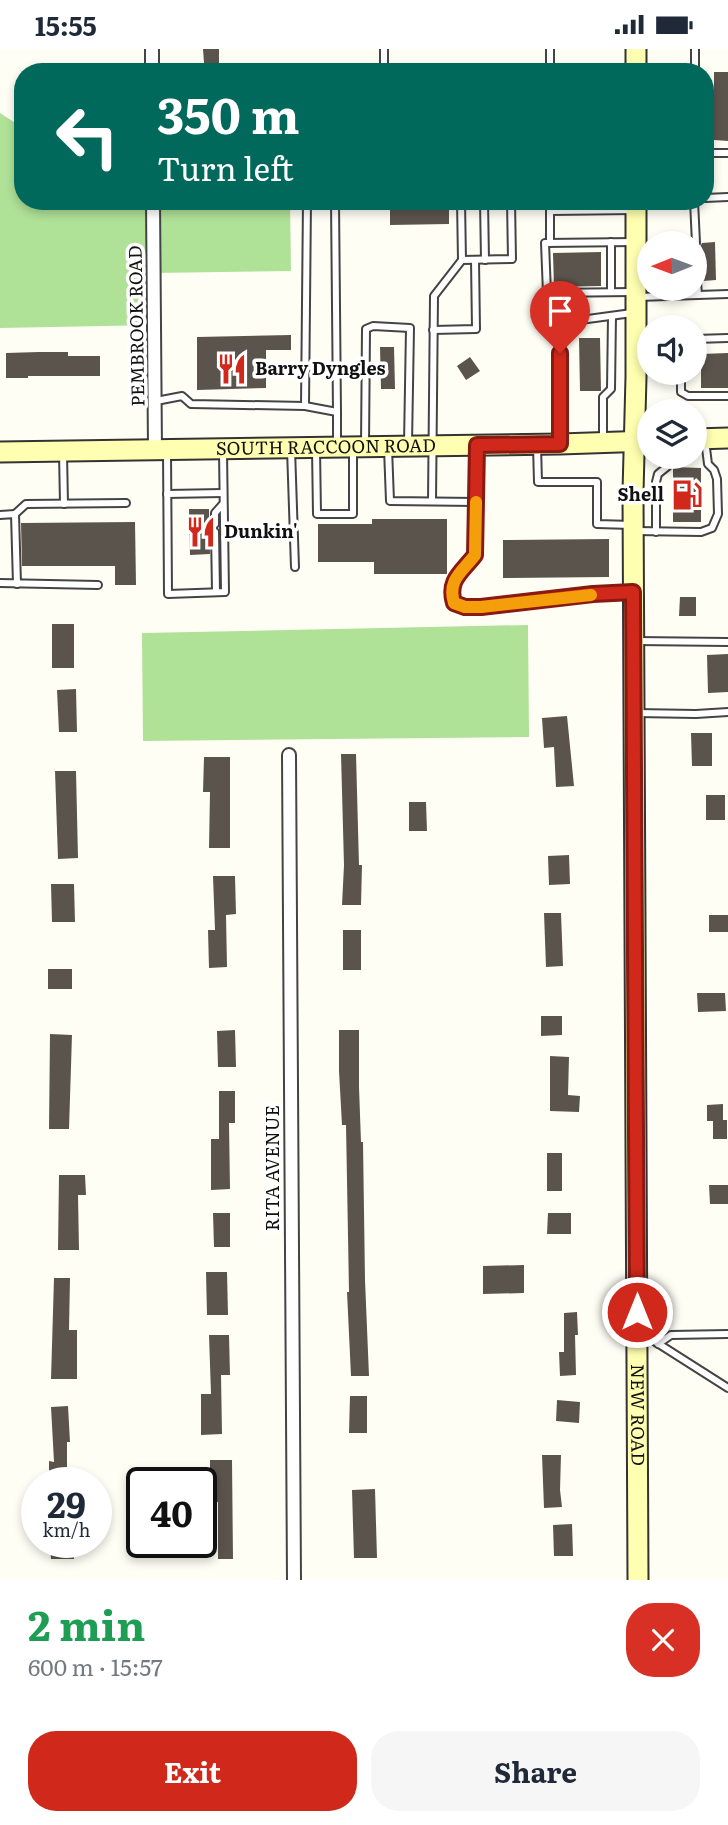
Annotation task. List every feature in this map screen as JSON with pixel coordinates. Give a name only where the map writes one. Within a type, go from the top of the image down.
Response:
[{"type":"street","name":"PEMBROOK ROAD","points":[[153,210],[156,401],[161,450]]},
{"type":"street","name":"NEW ROAD","points":[[636,210],[636,300],[639,315]]},
{"type":"street","points":[[707,438],[728,438]]},
{"type":"street","name":"SOUTH RACCOON ROAD","points":[[0,452],[637,441]]},
{"type":"street","name":"NEW ROAD","points":[[638,1580],[633,528],[639,469]]},
{"type":"street","name":"RITA AVENUE","points":[[289,755],[294,1580]]},
{"type":"lane","points":[[305,406],[307,210]]},
{"type":"lane","points":[[335,210],[337,412],[352,447]]},
{"type":"lane","points":[[432,502],[434,296],[461,260],[461,210]]},
{"type":"lane","points":[[484,210],[485,260]]},
{"type":"lane","points":[[461,260],[512,259],[511,210]]},
{"type":"lane","points":[[550,243],[550,211],[613,210]]},
{"type":"lane","points":[[694,210],[695,231]]},
{"type":"lane","points":[[611,242],[611,292]]},
{"type":"lane","points":[[636,242],[545,243],[547,293],[611,292],[636,300]]},
{"type":"lane","points":[[598,292],[594,288],[550,289],[549,247],[599,247],[603,243]]},
{"type":"lane","points":[[433,330],[476,329],[475,260]]},
{"type":"lane","points":[[707,295],[728,294]]},
{"type":"lane","points":[[560,444],[560,330],[573,321],[612,316],[636,300]]},
{"type":"lane","points":[[603,443],[603,397],[611,389],[612,316]]},
{"type":"lane","points":[[316,447],[317,514],[353,514],[352,447],[366,329],[373,326],[410,328],[390,501],[476,502]]},
{"type":"lane","points":[[707,339],[728,338]]},
{"type":"lane","points":[[681,385],[681,391],[688,396],[728,395]]},
{"type":"lane","points":[[156,401],[182,396],[191,404],[305,406],[337,412]]},
{"type":"lane","points":[[537,444],[538,482],[597,482],[597,524],[656,532],[701,532],[709,530],[715,524],[718,514],[717,479],[707,461]]},
{"type":"lane","points":[[477,445],[475,555],[456,576],[451,591],[454,603],[465,607],[481,607],[633,592]]},
{"type":"lane","points":[[291,447],[295,567]]},
{"type":"lane","points":[[161,450],[167,494],[168,594],[225,592],[222,449]]},
{"type":"lane","points":[[63,451],[64,504]]},
{"type":"lane","points":[[656,532],[656,482],[658,474],[664,469]]},
{"type":"lane","points":[[167,494],[223,493]]},
{"type":"lane","points":[[0,515],[15,514],[26,504],[126,503]]},
{"type":"lane","points":[[216,592],[215,513],[224,504]]},
{"type":"lane","points":[[15,514],[17,584]]},
{"type":"lane","points":[[0,583],[98,585]]},
{"type":"lane","points":[[634,641],[728,642]]},
{"type":"lane","points":[[634,713],[728,712]]},
{"type":"lane","points":[[658,1344],[671,1335],[728,1334]]},
{"type":"lane","points":[[637,1336],[658,1344],[728,1388]]},
{"type":"green space","points":[[0,113],[14,122],[14,210],[290,210],[291,271],[154,273],[155,325],[0,328]]},
{"type":"green space","points":[[528,625],[529,737],[143,741],[142,633]]},
{"type":"building","points":[[203,49],[219,49],[219,63],[204,63]]},
{"type":"building","points":[[714,72],[728,72],[728,141],[714,140]]},
{"type":"building","points":[[390,210],[449,210],[449,224],[390,225]]},
{"type":"building","points":[[715,242],[716,280],[707,281],[707,243]]},
{"type":"building","points":[[601,252],[601,286],[554,287],[553,253]]},
{"type":"building","name":"Barry Dyngles","points":[[291,335],[291,350],[266,350],[266,388],[197,390],[197,337]]},
{"type":"building","points":[[579,338],[600,338],[601,391],[580,391]]},
{"type":"building","points":[[380,347],[394,347],[395,389],[381,389]]},
{"type":"building","points":[[68,352],[68,356],[100,356],[100,376],[6,378],[6,353]]},
{"type":"building","points":[[728,353],[728,388],[701,388],[701,385],[707,385],[707,354]]},
{"type":"building","points":[[470,357],[480,371],[466,380],[457,366]]},
{"type":"building","name":"Shell","points":[[673,469],[701,469],[701,522],[673,522]]},
{"type":"building","name":"Dunkin'","points":[[189,509],[209,509],[210,554],[190,555]]},
{"type":"building","points":[[372,519],[447,519],[447,574],[374,574],[374,562],[318,562],[318,524],[372,524]]},
{"type":"building","points":[[135,522],[136,585],[115,585],[115,566],[22,566],[21,523]]},
{"type":"building","points":[[609,539],[609,577],[503,578],[503,540]]},
{"type":"building","points":[[680,597],[696,597],[696,616],[679,616]]},
{"type":"building","points":[[52,624],[74,624],[74,668],[52,668]]},
{"type":"building","points":[[728,654],[728,692],[708,693],[707,655]]},
{"type":"building","points":[[76,689],[77,732],[59,732],[57,690]]},
{"type":"building","points":[[567,716],[574,786],[556,787],[554,747],[544,748],[542,718]]},
{"type":"building","points":[[691,733],[712,733],[712,766],[692,766]]},
{"type":"building","points":[[341,754],[356,754],[359,865],[362,865],[361,905],[342,905],[344,865]]},
{"type":"building","points":[[204,757],[230,757],[230,848],[209,848],[210,792],[203,792]]},
{"type":"building","points":[[55,771],[76,771],[78,858],[58,859]]},
{"type":"building","points":[[706,795],[725,795],[725,820],[706,820]]},
{"type":"building","points":[[409,802],[426,802],[427,831],[409,831]]},
{"type":"building","points":[[569,855],[570,884],[549,885],[548,856]]},
{"type":"building","points":[[213,876],[235,876],[236,914],[226,915],[227,967],[209,968],[208,930],[215,930]]},
{"type":"building","points":[[51,884],[74,884],[75,922],[52,922]]},
{"type":"building","points":[[544,913],[561,913],[563,966],[546,967]]},
{"type":"building","points":[[709,915],[728,915],[728,932],[709,932]]},
{"type":"building","points":[[343,930],[361,930],[361,970],[343,970]]},
{"type":"building","points":[[48,969],[72,969],[72,989],[48,989]]},
{"type":"building","points":[[697,993],[725,993],[726,1011],[698,1012]]},
{"type":"building","points":[[541,1016],[562,1016],[562,1035],[541,1036]]},
{"type":"building","points":[[235,1030],[236,1067],[218,1067],[217,1031]]},
{"type":"building","points":[[339,1030],[359,1030],[369,1376],[351,1376],[347,1292],[346,1125],[342,1125]]},
{"type":"building","points":[[50,1034],[72,1035],[69,1129],[49,1129]]},
{"type":"building","points":[[550,1056],[569,1057],[568,1095],[580,1096],[579,1112],[550,1111]]},
{"type":"building","points":[[219,1091],[235,1091],[235,1123],[229,1123],[230,1189],[211,1190],[211,1139],[219,1139]]},
{"type":"building","points":[[723,1104],[723,1120],[727,1120],[727,1139],[713,1139],[713,1121],[707,1121],[707,1105]]},
{"type":"building","points":[[547,1153],[562,1153],[562,1191],[547,1191]]},
{"type":"building","points":[[59,1175],[85,1175],[86,1195],[78,1195],[79,1250],[58,1250]]},
{"type":"building","points":[[709,1185],[728,1185],[728,1204],[710,1204]]},
{"type":"building","points":[[213,1213],[230,1213],[230,1247],[214,1247]]},
{"type":"building","points":[[548,1213],[571,1213],[571,1234],[547,1234]]},
{"type":"building","points":[[524,1265],[524,1293],[483,1294],[483,1266]]},
{"type":"building","points":[[206,1272],[227,1272],[228,1315],[207,1315]]},
{"type":"building","points":[[54,1278],[70,1278],[69,1330],[77,1330],[77,1379],[51,1379]]},
{"type":"building","points":[[577,1312],[576,1375],[560,1376],[559,1352],[564,1352],[564,1313]]},
{"type":"building","points":[[209,1335],[229,1335],[230,1375],[221,1375],[222,1434],[201,1435],[201,1394],[211,1394]]},
{"type":"building","points":[[350,1396],[367,1396],[367,1433],[349,1433]]},
{"type":"building","points":[[557,1400],[580,1402],[579,1423],[556,1421]]},
{"type":"building","points":[[68,1406],[70,1442],[67,1442],[67,1467],[49,1467],[49,1461],[54,1462],[51,1407]]},
{"type":"building","points":[[542,1455],[561,1455],[562,1507],[544,1508]]},
{"type":"building","points":[[210,1460],[232,1460],[233,1559],[218,1559],[217,1467],[210,1467]]},
{"type":"building","points":[[375,1489],[377,1558],[354,1558],[352,1490]]},
{"type":"building","points":[[572,1524],[573,1556],[554,1556],[553,1525]]},
{"type":"slow traffic","points":[[476,502],[475,555],[456,576],[451,591],[454,603],[465,607],[481,607],[591,595]]},
{"type":"place","name":"Barry Dyngles","points":[[232,369]]},
{"type":"place","name":"Shell","points":[[687,495]]},
{"type":"place","name":"Dunkin'","points":[[201,532]]},
{"type":"route","points":[[560,353],[560,444],[477,445],[475,555],[456,576],[451,591],[454,603],[465,607],[633,592],[637,1312]]}]
